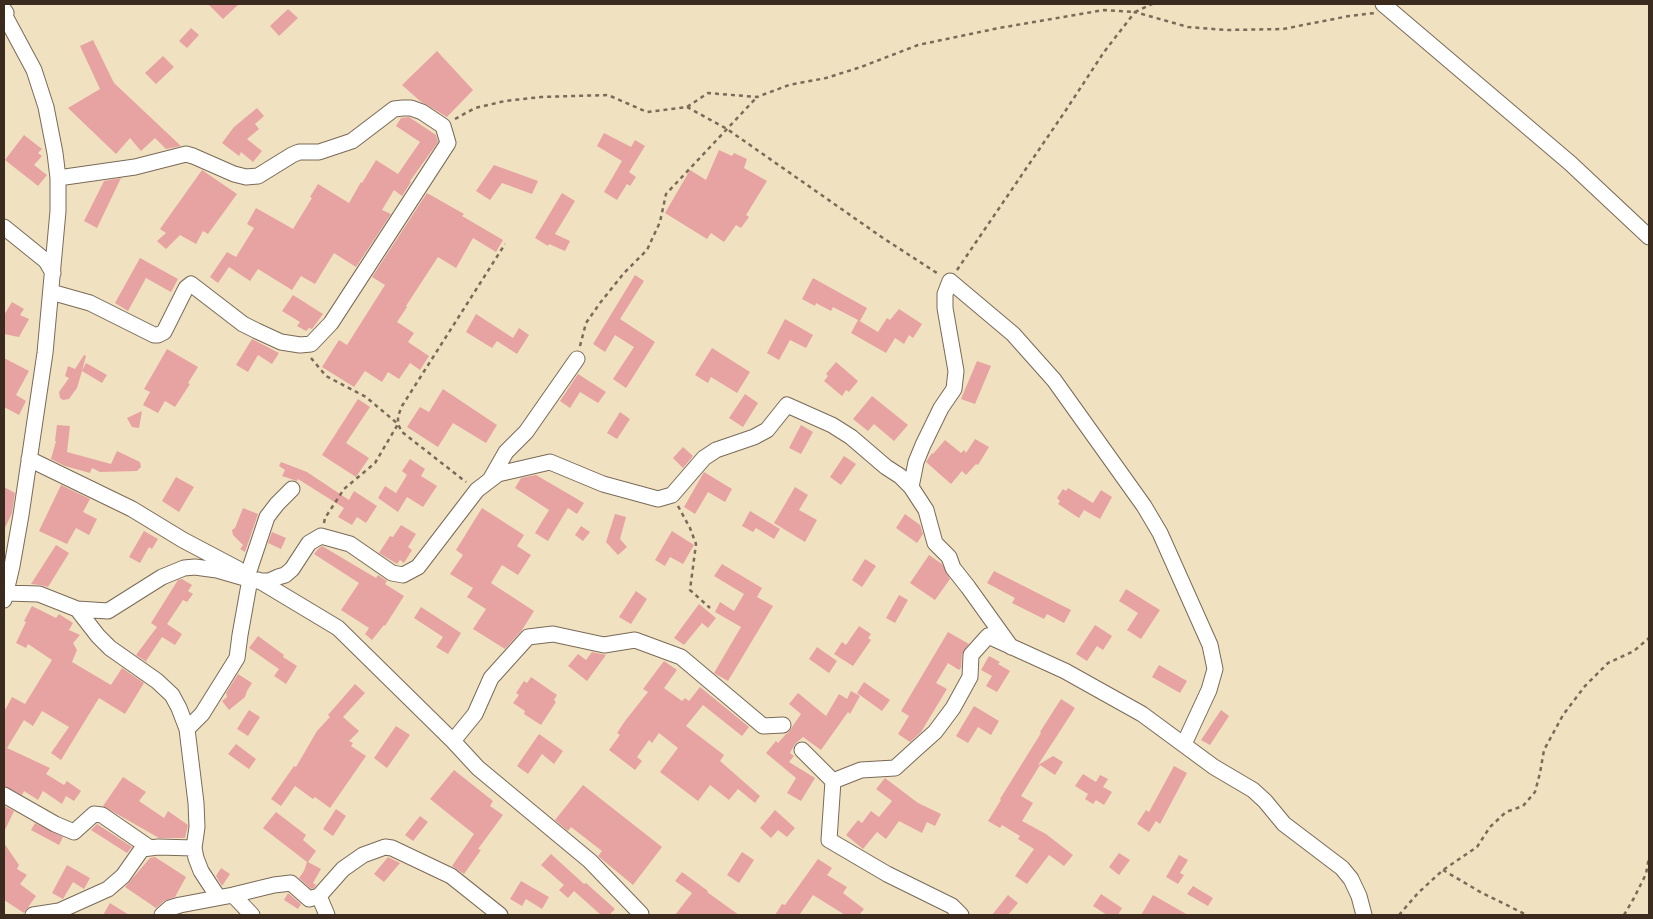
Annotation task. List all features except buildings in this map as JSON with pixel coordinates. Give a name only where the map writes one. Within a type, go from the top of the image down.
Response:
[{"type":"street","points":[[1387,7],[1570,163],[1649,238]]},
{"type":"street","points":[[9,9],[5,16],[40,84],[51,128],[58,178],[58,211],[51,292],[30,459],[12,566],[5,596],[39,594],[77,609],[108,611],[162,577],[184,568],[206,568],[269,580],[285,575],[292,569],[309,543],[321,536],[350,544],[392,573],[403,575],[418,567],[477,490],[498,474],[550,462],[603,484],[658,499],[672,496],[704,458],[716,450],[754,437],[767,430],[787,405],[832,425],[851,437],[911,487],[926,510],[935,543],[949,557],[953,568],[1011,646]]},
{"type":"street","points":[[51,292],[90,303],[154,335],[158,335],[164,332],[186,288],[191,284],[242,324],[281,342],[300,345],[311,344],[331,323],[448,144],[443,126],[422,112],[410,108],[394,109],[352,141],[319,152],[299,152],[258,176],[246,177],[234,174],[186,154],[135,166],[58,178]]},
{"type":"street","points":[[4,227],[46,261],[53,273]]},
{"type":"street","points":[[911,487],[916,462],[923,445],[941,408],[954,389],[956,370],[945,308],[945,294],[950,281],[1013,334],[1054,380],[1144,506],[1160,533],[1210,645],[1215,669],[1209,690],[1184,744]]},
{"type":"street","points":[[490,480],[506,452],[526,432],[577,359]]},
{"type":"street","points":[[30,459],[132,509],[338,628],[478,768],[590,861],[641,915]]},
{"type":"street","points":[[187,729],[202,714],[237,658],[240,635],[267,517],[292,489]]},
{"type":"street","points":[[77,609],[110,648],[157,681],[172,695],[179,708],[187,729],[196,803],[197,827],[194,848],[196,858],[201,871],[218,897]]},
{"type":"street","points":[[453,741],[475,714],[491,678],[528,637],[553,634],[604,644],[635,640],[681,657],[763,726],[783,725]]},
{"type":"street","points":[[833,781],[861,770],[894,768],[935,732],[953,708],[970,677],[971,655],[988,636],[1065,671],[1142,714],[1214,767],[1253,790],[1284,824],[1342,868],[1351,879],[1359,896],[1364,915]]},
{"type":"street","points":[[802,750],[833,781],[829,840],[887,874],[952,906],[961,915]]},
{"type":"street","points":[[4,795],[55,824],[74,832],[94,814],[102,815],[150,848]]},
{"type":"street","points":[[33,915],[59,911],[108,889],[123,876],[142,849],[158,847],[194,848]]},
{"type":"street","points":[[162,915],[170,908],[180,904],[233,895],[274,885],[291,884],[309,898],[319,896],[343,869],[363,855],[386,847],[392,848],[451,876],[490,913]]},
{"type":"street","points":[[233,895],[252,915]]},
{"type":"street","points":[[319,896],[327,915]]},
{"type":"path","points":[[687,107],[727,130],[883,238],[950,281],[1104,52],[1135,12],[1152,4]]},
{"type":"path","points":[[443,126],[475,108],[505,101],[541,97],[608,95],[647,112],[687,107],[708,93],[757,97],[789,85],[826,78],[861,67],[927,43],[999,28],[1104,10],[1135,12],[1188,27],[1226,30],[1283,28],[1387,7]]},
{"type":"path","points":[[577,359],[586,323],[600,302],[624,273],[647,250],[660,222],[666,194],[757,97]]},
{"type":"path","points":[[321,536],[326,518],[344,489],[375,463],[398,424],[398,416],[402,406],[505,244]]},
{"type":"path","points":[[300,345],[326,376],[366,397],[398,424],[402,432],[477,490]]},
{"type":"path","points":[[672,496],[690,528],[696,544],[690,590],[710,608]]},
{"type":"path","points":[[1399,915],[1443,870],[1478,847],[1490,827],[1506,812],[1523,806],[1536,792],[1544,750],[1562,715],[1585,686],[1608,663],[1634,651],[1649,638]]},
{"type":"path","points":[[1624,915],[1646,874],[1649,857]]},
{"type":"path","points":[[1443,870],[1482,893],[1527,915]]}]
